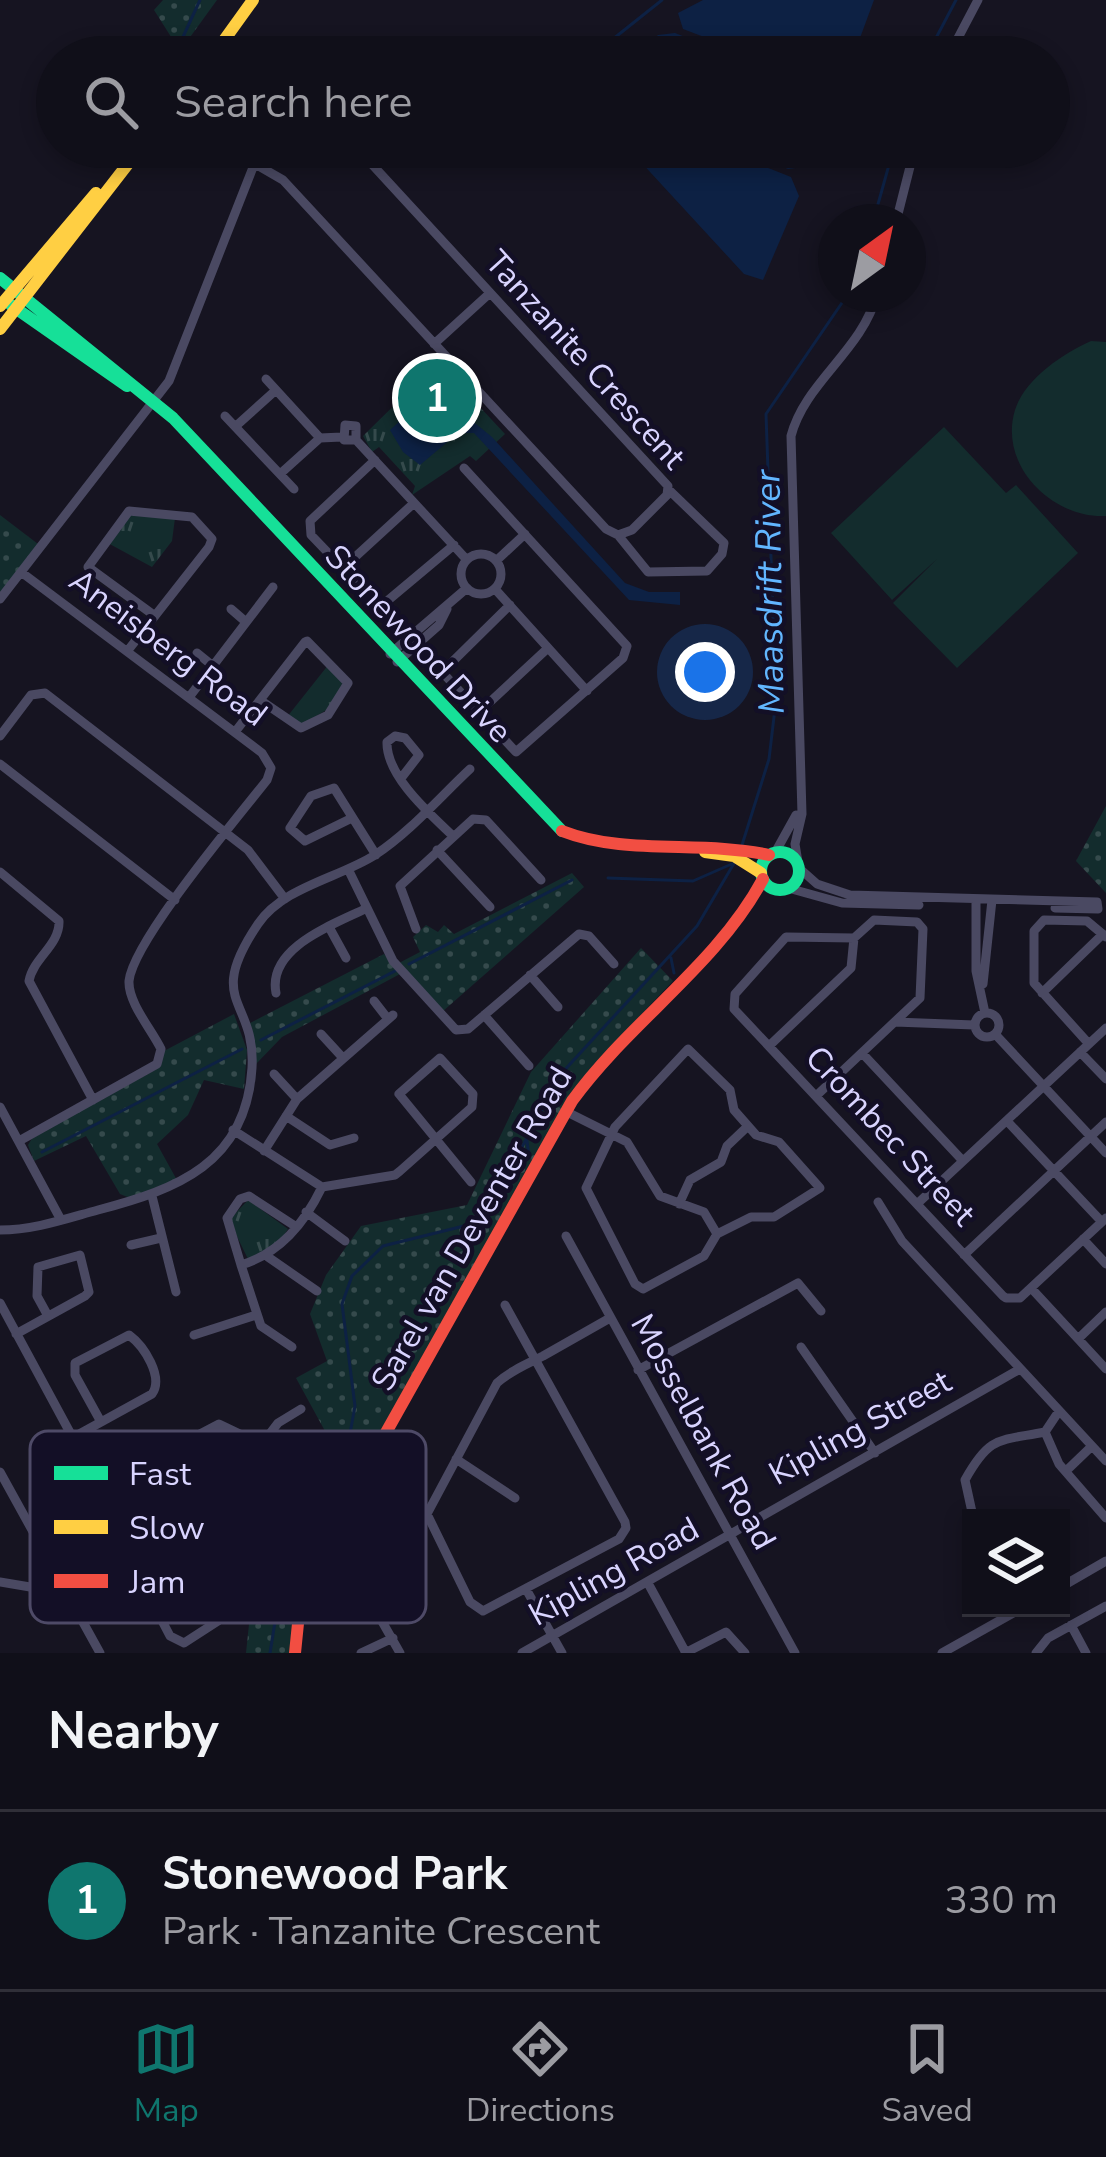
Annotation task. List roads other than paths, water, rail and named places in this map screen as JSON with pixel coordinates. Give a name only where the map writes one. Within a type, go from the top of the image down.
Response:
[{"type":"street","points":[[227,36],[253,0]]},
{"type":"street","points":[[959,36],[978,0]]},
{"type":"street","points":[[0,329],[10,300],[124,168]]},
{"type":"street","points":[[0,599],[169,380],[253,168]]},
{"type":"street","points":[[262,168],[283,181],[648,572],[707,571],[722,554],[724,543],[669,490]]},
{"type":"street","name":"Tanzanite Crescent","points":[[375,168],[669,490],[632,530],[618,535]]},
{"type":"street","points":[[901,204],[910,168]]},
{"type":"street","name":"Stonewood Drive","points":[[0,278],[10,300],[153,403],[555,827],[593,843],[729,850],[747,856],[773,853],[798,865]]},
{"type":"street","points":[[434,344],[490,293]]},
{"type":"street","points":[[870,312],[858,340],[792,430],[801,797],[798,865],[786,889],[849,904],[1097,902],[1098,908],[992,903]]},
{"type":"street","points":[[266,379],[320,438]]},
{"type":"street","points":[[236,426],[276,390]]},
{"type":"street","points":[[226,416],[294,489]]},
{"type":"street","points":[[280,474],[320,438],[356,440],[467,560]]},
{"type":"street","points":[[375,460],[308,524],[311,535],[375,604],[386,606],[454,545]]},
{"type":"street","points":[[464,468],[626,644],[626,655],[520,752],[510,750],[445,680],[443,669],[510,605]]},
{"type":"street","points":[[343,569],[414,502]]},
{"type":"street","points":[[129,649],[155,616],[209,547],[212,536],[192,517],[129,511],[88,567],[155,616]]},
{"type":"street","points":[[496,561],[525,534]]},
{"type":"street","points":[[482,554],[496,561],[501,575],[495,589],[481,594],[466,588],[461,574],[467,560],[482,554]]},
{"type":"street","name":"Aneisberg Road","points":[[21,572],[266,756],[270,772],[225,832]]},
{"type":"street","points":[[190,696],[273,587]]},
{"type":"street","points":[[393,658],[439,625],[449,604],[466,588]]},
{"type":"street","points":[[495,589],[587,691]]},
{"type":"street","points":[[231,610],[246,622]]},
{"type":"street","points":[[236,731],[260,700],[309,640],[348,683],[328,715],[301,728],[260,700]]},
{"type":"street","points":[[477,714],[548,648]]},
{"type":"street","points":[[197,653],[213,666]]},
{"type":"street","points":[[0,736],[33,693],[45,693],[248,850],[285,899]]},
{"type":"street","points":[[0,764],[175,900]]},
{"type":"street","points":[[0,1230],[152,1196],[202,1171],[233,1130],[248,1091],[252,1053],[232,999],[232,970],[263,917],[285,899],[376,855],[470,769]]},
{"type":"street","points":[[402,776],[426,810],[453,836]]},
{"type":"street","points":[[352,818],[305,841],[290,828],[310,797],[328,788],[341,793],[376,855]]},
{"type":"street","points":[[773,853],[788,837],[801,797]]},
{"type":"street","points":[[416,929],[400,888],[453,836],[482,818],[541,880]]},
{"type":"street","points":[[19,1141],[154,1066],[160,1057],[130,979],[175,900],[225,832]]},
{"type":"street","points":[[437,850],[490,907]]},
{"type":"street","name":"Sarel van Deventer Road","points":[[388,1431],[595,1069],[725,932],[773,853]]},
{"type":"street","name":"Stonewood Drive","points":[[747,856],[762,876],[786,889]]},
{"type":"street","points":[[798,865],[838,894],[976,903]]},
{"type":"street","points":[[348,869],[393,961],[450,1026],[466,1030],[579,934],[590,937],[614,964]]},
{"type":"street","points":[[0,872],[59,921],[59,932],[31,970],[29,982],[93,1100]]},
{"type":"street","name":"Sarel van Deventer Road","points":[[725,932],[786,889]]},
{"type":"street","points":[[976,903],[976,971],[983,987]]},
{"type":"street","points":[[974,1025],[985,1012],[992,903]]},
{"type":"street","points":[[276,992],[275,980],[293,950],[367,908]]},
{"type":"street","points":[[769,1046],[851,968],[854,938],[874,920],[914,920],[923,928],[921,996],[816,1096]]},
{"type":"street","points":[[1042,993],[1105,936],[1087,921],[1038,923],[1033,979],[1042,993],[1106,1079]]},
{"type":"street","points":[[329,927],[346,958]]},
{"type":"street","name":"Crombec Street","points":[[854,938],[786,937],[735,994],[733,1004],[964,1255],[1012,1300],[1030,1288]]},
{"type":"street","points":[[530,975],[558,1007]]},
{"type":"street","points":[[264,1151],[297,1099],[390,1017],[374,1001]]},
{"type":"street","points":[[985,1012],[998,1019],[995,1034]]},
{"type":"street","points":[[484,1016],[530,1066]]},
{"type":"street","points":[[895,1022],[974,1025]]},
{"type":"street","points":[[974,1025],[979,1035],[995,1034]]},
{"type":"street","points":[[917,1204],[1106,1028]]},
{"type":"street","points":[[321,1034],[343,1058]]},
{"type":"street","points":[[995,1034],[1106,1153]]},
{"type":"street","points":[[688,1049],[730,1090],[734,1110],[748,1126],[761,1138],[779,1142],[819,1189],[774,1217],[745,1219],[717,1234],[704,1256],[646,1288],[638,1286],[586,1193],[611,1134],[688,1049]]},
{"type":"street","points":[[862,1053],[962,1161]]},
{"type":"street","points":[[233,1130],[322,1187],[394,1175],[436,1138],[474,1100],[440,1058],[399,1090],[436,1138],[471,1182]]},
{"type":"street","points":[[274,1074],[297,1099]]},
{"type":"street","points":[[0,1107],[61,1220]]},
{"type":"street","points":[[567,1112],[629,1144],[660,1196],[704,1212],[717,1234]]},
{"type":"street","points":[[286,1116],[330,1145],[354,1138]]},
{"type":"street","points":[[1006,1121],[1104,1220],[1030,1288],[1106,1369]]},
{"type":"street","points":[[964,1255],[1106,1122]]},
{"type":"street","points":[[679,1204],[688,1181],[721,1162],[727,1146],[748,1126]]},
{"type":"street","points":[[241,1265],[268,1257],[322,1187]]},
{"type":"street","points":[[152,1196],[176,1292]]},
{"type":"street","points":[[292,1347],[264,1330],[256,1315],[227,1224],[240,1199],[254,1198],[295,1226]]},
{"type":"street","points":[[878,1202],[902,1241],[1106,1461]]},
{"type":"street","points":[[306,1212],[345,1241]]},
{"type":"street","name":"Mosselbank Road","points":[[566,1236],[795,1653]]},
{"type":"street","points":[[130,1245],[161,1238]]},
{"type":"street","points":[[1083,1239],[1106,1264]]},
{"type":"street","points":[[16,1334],[48,1316],[91,1290],[80,1255],[38,1267],[37,1296],[48,1316]]},
{"type":"street","points":[[268,1257],[317,1291]]},
{"type":"street","points":[[638,1370],[798,1283],[821,1311]]},
{"type":"street","points":[[0,1303],[69,1431]]},
{"type":"street","points":[[506,1305],[536,1360],[626,1528],[619,1539],[479,1611],[432,1533],[428,1508],[497,1383],[536,1360],[610,1318]]},
{"type":"street","points":[[1078,1339],[1106,1312]]},
{"type":"street","points":[[194,1336],[256,1315]]},
{"type":"street","points":[[85,1431],[101,1422],[158,1385],[129,1335],[75,1363],[75,1375],[101,1422]]},
{"type":"street","points":[[801,1347],[875,1453]]},
{"type":"street","name":"Kipling Street","points":[[731,1538],[754,1518],[1019,1369]]},
{"type":"street","points":[[271,1431],[301,1409]]},
{"type":"street","points":[[971,1509],[965,1480],[986,1446],[999,1438],[1045,1432],[1059,1412]]},
{"type":"street","points":[[201,1431],[215,1424],[231,1431]]},
{"type":"street","points":[[1045,1432],[1066,1471],[1106,1518]]},
{"type":"street","points":[[1066,1471],[1092,1446]]},
{"type":"street","points":[[456,1459],[502,1485],[515,1498]]},
{"type":"street","points":[[0,1472],[30,1527]]},
{"type":"street","name":"Kipling Road","points":[[522,1653],[731,1538]]},
{"type":"street","points":[[1070,1582],[1106,1562]]},
{"type":"street","points":[[0,1582],[30,1589]]},
{"type":"street","points":[[649,1585],[686,1653],[726,1632],[746,1653]]},
{"type":"street","points":[[526,1589],[562,1653]]},
{"type":"street","points":[[1036,1653],[1071,1625],[1106,1606]]},
{"type":"street","points":[[942,1653],[1006,1617]]},
{"type":"street","points":[[83,1623],[100,1653]]},
{"type":"street","points":[[164,1623],[173,1640],[184,1642],[216,1623]]},
{"type":"street","name":"Sarel van Deventer Road","points":[[295,1653],[300,1623]]},
{"type":"street","points":[[384,1623],[400,1653]]},
{"type":"street","points":[[1071,1625],[1086,1653]]},
{"type":"street","points":[[361,1653],[393,1638]]},
{"type":"water","points":[[703,0],[874,0],[861,36],[702,36],[683,29],[678,13]]},
{"type":"water","points":[[646,168],[768,168],[791,177],[799,196],[763,280],[744,274]]},
{"type":"water","points":[[434,390],[492,437],[625,583],[649,592],[680,592],[680,605],[629,600],[474,433],[458,433],[420,465],[403,452],[390,430]]},
{"type":"waterway","points":[[183,36],[200,0]]},
{"type":"waterway","points":[[617,36],[662,0]]},
{"type":"waterway","name":"Maasdrift River","points":[[937,36],[956,0]]},
{"type":"waterway","name":"Maasdrift River","points":[[878,204],[888,168]]},
{"type":"waterway","name":"Maasdrift River","points":[[742,845],[769,759],[776,700],[766,414],[836,312]]},
{"type":"waterway","name":"Maasdrift River","points":[[350,1431],[355,1406],[342,1304],[352,1276],[383,1246],[468,1225],[490,1208],[560,1075],[697,926],[736,860]]},
{"type":"waterway","points":[[608,878],[693,881],[734,863]]},
{"type":"waterway","points":[[409,964],[572,880]]},
{"type":"waterway","points":[[671,958],[674,973]]},
{"type":"waterway","points":[[261,1040],[395,971]]},
{"type":"waterway","points":[[42,1152],[242,1049]]},
{"type":"waterway","points":[[527,1141],[529,1157]]},
{"type":"waterway","name":"Maasdrift River","points":[[270,1653],[275,1623]]},
{"type":"place","name":"Stonewood Park","points":[[437,398]]}]
